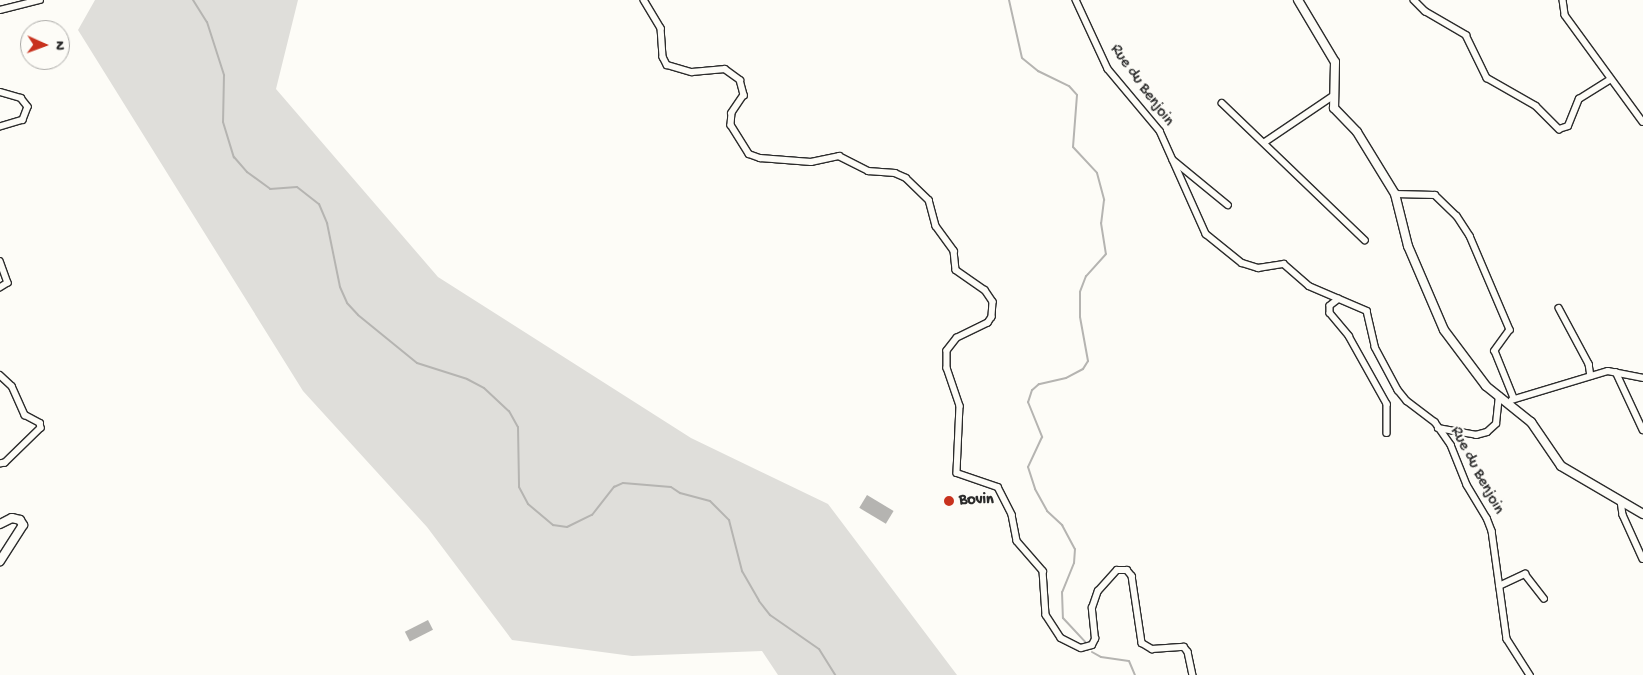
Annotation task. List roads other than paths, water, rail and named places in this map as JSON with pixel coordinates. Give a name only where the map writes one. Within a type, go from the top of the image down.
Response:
[{"type":"street","points":[[0,10],[40,0]]},
{"type":"street","points":[[644,0],[660,28],[662,57],[667,65],[692,72],[725,69],[740,80],[744,95],[732,113],[730,125],[750,154],[760,158],[811,162],[839,156],[868,171],[894,173],[906,178],[929,200],[938,231],[954,251],[956,270],[985,290],[993,302],[992,317],[988,323],[957,338],[948,351],[948,368],[960,406],[957,473],[998,487],[1012,515],[1017,541],[1043,571],[1046,615],[1060,638],[1081,648],[1093,643],[1092,608],[1098,591],[1113,574],[1127,570],[1133,579],[1142,643],[1152,649],[1184,647],[1188,652],[1193,675]]},
{"type":"street","name":"Rue du Benjoin","points":[[1076,0],[1102,59],[1160,131],[1200,227],[1236,260],[1258,268],[1284,264],[1308,286],[1367,311],[1375,348],[1400,394],[1437,428],[1451,445],[1467,485],[1487,518],[1508,639],[1530,675]]},
{"type":"street","points":[[1298,0],[1335,62],[1337,76],[1333,96],[1334,108],[1357,132],[1395,194],[1408,246],[1427,284],[1444,330],[1480,378],[1499,396],[1512,401],[1591,376],[1616,372],[1643,378]]},
{"type":"street","points":[[1414,0],[1425,11],[1466,35],[1487,78],[1536,106],[1559,129],[1568,126],[1579,99],[1610,80]]},
{"type":"street","points":[[1563,0],[1564,15],[1610,80],[1643,122]]},
{"type":"street","points":[[0,92],[21,98],[28,107],[23,120],[0,127]]},
{"type":"street","points":[[1265,142],[1333,96]]},
{"type":"street","points":[[1222,103],[1265,142],[1365,240]]},
{"type":"street","name":"Rue du Benjoin","points":[[1173,160],[1228,205]]},
{"type":"street","points":[[1395,194],[1435,195],[1457,216],[1470,236],[1510,330],[1496,352],[1512,401],[1531,422],[1561,466],[1643,514]]},
{"type":"street","points":[[0,261],[8,283],[0,288]]},
{"type":"street","points":[[1339,299],[1330,306],[1330,313],[1349,336],[1387,404],[1387,433]]},
{"type":"street","points":[[1559,308],[1589,364],[1591,376]]},
{"type":"street","points":[[1616,372],[1643,430]]},
{"type":"street","points":[[0,375],[12,386],[25,415],[40,423],[41,428],[6,463],[0,464]]},
{"type":"street","name":"Rue du Benjoin","points":[[1437,428],[1476,435],[1487,432],[1496,424],[1499,396]]},
{"type":"street","points":[[1621,501],[1623,515],[1643,560]]},
{"type":"street","points":[[0,524],[12,518],[20,520],[23,525],[0,562]]},
{"type":"street","points":[[1500,586],[1525,574],[1544,598]]},
{"type":"waterway","points":[[193,0],[207,22],[224,75],[223,122],[234,157],[247,172],[270,189],[297,187],[319,204],[327,223],[340,287],[347,303],[358,315],[417,363],[467,379],[484,388],[509,411],[518,427],[519,487],[528,504],[553,525],[567,527],[592,515],[614,487],[623,483],[671,487],[680,493],[710,501],[729,520],[742,571],[759,601],[770,615],[819,649],[835,675]]},
{"type":"waterway","points":[[1009,0],[1022,58],[1038,71],[1069,86],[1077,95],[1073,147],[1097,173],[1104,200],[1101,223],[1106,254],[1086,276],[1080,292],[1080,317],[1088,361],[1083,369],[1066,378],[1039,384],[1032,390],[1028,402],[1042,437],[1028,467],[1035,489],[1047,511],[1062,525],[1075,549],[1074,563],[1062,592],[1063,618],[1088,645]]},
{"type":"waterway","points":[[1092,652],[1101,657],[1129,661],[1135,675]]},
{"type":"place","name":"Bovin","points":[[949,501]]}]
